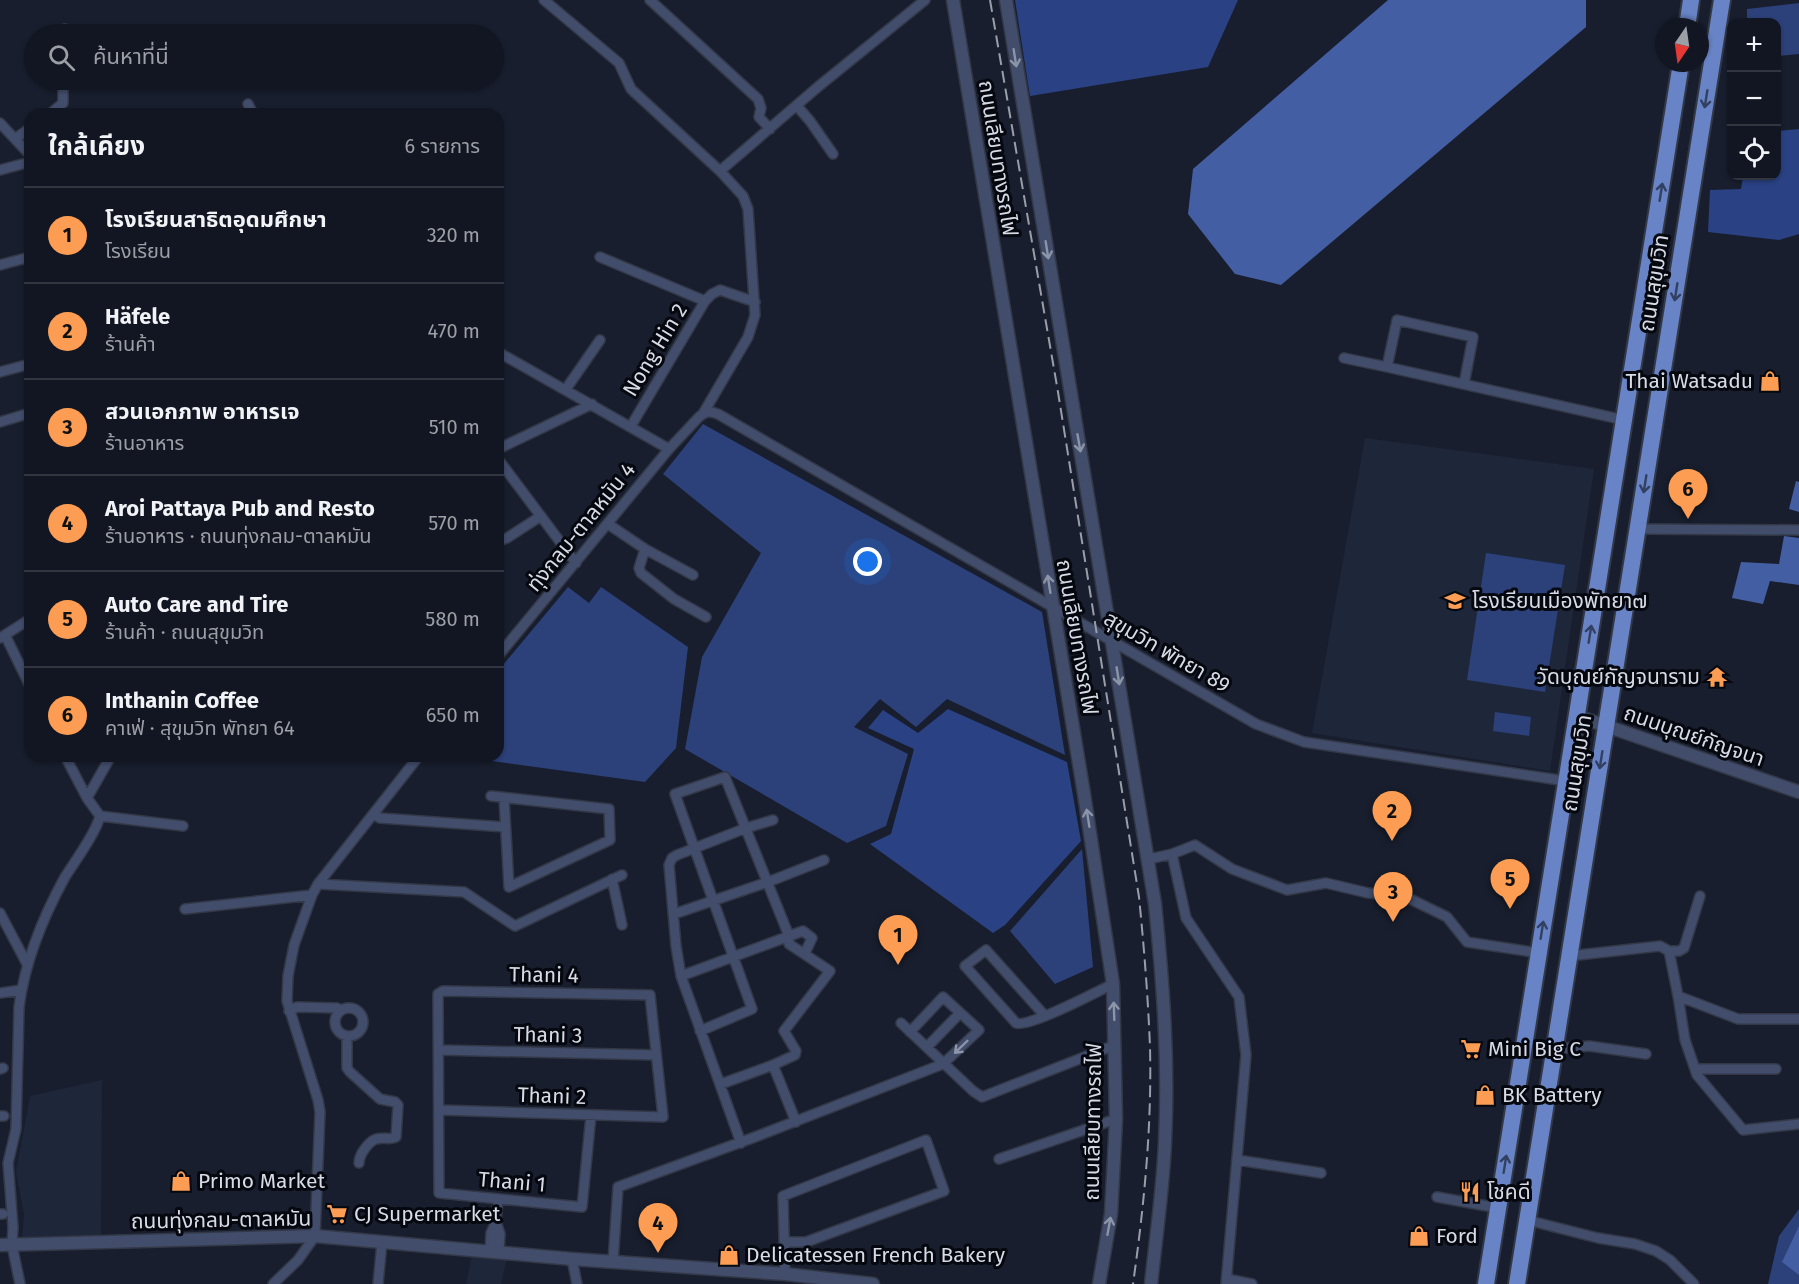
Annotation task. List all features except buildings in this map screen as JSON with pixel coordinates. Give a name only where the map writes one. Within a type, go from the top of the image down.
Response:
[{"type":"highway","points":[[1688,18],[1691,0]]},
{"type":"highway","name":"ถนนสุขุมวิท","points":[[1517,1284],[1722,0]]},
{"type":"highway","name":"ถนนสุขุมวิท","points":[[1486,1284],[1680,72]]},
{"type":"street","points":[[504,355],[669,449],[704,412],[748,337],[755,315],[748,209],[743,196],[672,124],[637,95],[626,82],[619,63],[544,0]]},
{"type":"street","points":[[650,0],[758,99],[759,117],[770,129]]},
{"type":"street","points":[[720,171],[925,0]]},
{"type":"street","name":"ถนนเลียบทางรถไฟ","points":[[952,0],[1084,794],[1113,984],[1116,1119],[1111,1214],[1099,1284]]},
{"type":"street","name":"ถนนเลียบทางรถไฟ","points":[[1006,0],[1149,859],[1164,987],[1167,1065],[1165,1143],[1151,1284]]},
{"type":"street","points":[[58,108],[63,104],[63,90]]},
{"type":"street","points":[[248,104],[250,108]]},
{"type":"street","points":[[797,106],[833,154]]},
{"type":"street","points":[[0,123],[8,136],[24,150]]},
{"type":"street","points":[[8,136],[24,130]]},
{"type":"street","points":[[0,170],[24,164]]},
{"type":"street","points":[[600,257],[708,298],[720,290],[754,302]]},
{"type":"street","points":[[0,265],[24,258]]},
{"type":"street","name":"Nong Hin 2","points":[[631,426],[708,298]]},
{"type":"street","points":[[1387,367],[1397,320],[1473,337],[1464,384]]},
{"type":"street","points":[[566,389],[600,340]]},
{"type":"street","points":[[1344,358],[1624,420]]},
{"type":"street","points":[[0,372],[24,366]]},
{"type":"street","points":[[504,446],[592,404]]},
{"type":"street","name":"สุขุมวิท พัทยา 89","points":[[704,412],[718,414],[1256,724],[1304,742],[1566,781]]},
{"type":"street","points":[[0,422],[24,415]]},
{"type":"street","name":"ทุ่งกลม-ตาลหมัน 4","points":[[504,649],[669,449]]},
{"type":"street","points":[[504,467],[576,563]]},
{"type":"street","points":[[504,539],[541,516]]},
{"type":"street","points":[[608,524],[645,549],[693,575]]},
{"type":"street","points":[[1638,529],[1799,530]]},
{"type":"street","points":[[645,549],[639,568],[641,573],[674,598],[706,617]]},
{"type":"street","points":[[24,623],[2,637],[24,676]]},
{"type":"street","name":"ถนนบุณย์กัญจนา","points":[[1577,716],[1799,792]]},
{"type":"street","points":[[68,762],[87,798],[100,816],[183,826]]},
{"type":"street","points":[[87,798],[108,762]]},
{"type":"street","points":[[273,1284],[298,1260],[315,1236],[320,1112],[289,1011],[287,989],[292,955],[312,895],[318,884],[414,762]]},
{"type":"street","points":[[700,1031],[752,1010],[675,794],[725,777],[789,936],[789,944],[830,971],[784,1031],[796,1051],[795,1055],[720,1084]]},
{"type":"street","points":[[490,796],[609,809],[610,840],[509,887],[504,798]]},
{"type":"street","points":[[373,814],[380,818],[505,827]]},
{"type":"street","points":[[20,1284],[6,1245],[13,1218],[8,1163],[16,1129],[21,990],[27,964],[51,903],[100,816]]},
{"type":"street","points":[[741,1143],[681,976],[676,946],[670,861],[693,848],[773,820]]},
{"type":"street","points":[[1149,859],[1195,846],[1232,869],[1287,890],[1326,883],[1368,892],[1404,896],[1447,917],[1467,942],[1539,953]]},
{"type":"street","points":[[1172,854],[1186,918],[1239,997],[1246,1055],[1226,1281],[1252,1284]]},
{"type":"street","points":[[674,914],[714,902],[824,860]]},
{"type":"street","points":[[318,884],[464,892],[515,926],[566,907],[622,875]]},
{"type":"street","points":[[612,879],[622,925]]},
{"type":"street","points":[[185,909],[312,895]]},
{"type":"street","points":[[1569,956],[1652,946],[1660,946],[1669,951],[1681,951],[1684,948],[1700,896]]},
{"type":"street","points":[[0,913],[27,964]]},
{"type":"street","points":[[681,976],[803,931],[812,938],[805,953]]},
{"type":"street","points":[[1045,1016],[986,950],[965,966],[1016,1023],[1022,1025],[1045,1016],[1113,984]]},
{"type":"street","points":[[1669,951],[1685,1040],[1697,1075],[1743,1130],[1799,1124]]},
{"type":"street","points":[[0,993],[21,990]]},
{"type":"street","name":"Thani 4","points":[[439,1050],[438,994],[443,991],[650,995],[656,1055]]},
{"type":"street","points":[[1678,996],[1738,1019],[1799,1018]]},
{"type":"street","points":[[613,1262],[618,1187],[741,1143],[943,1064],[979,1030],[943,997],[910,1032]]},
{"type":"street","points":[[289,1011],[297,1007],[341,1010],[351,1008],[360,1013],[363,1018],[362,1028],[358,1033],[347,1036],[338,1031],[334,1020],[341,1010]]},
{"type":"street","points":[[927,1047],[960,1012]]},
{"type":"street","points":[[901,1023],[943,1064],[982,1097],[1115,1045]]},
{"type":"street","points":[[347,1036],[347,1068],[380,1099],[395,1102],[398,1106],[396,1137],[393,1139],[377,1138],[372,1141],[359,1156],[359,1163]]},
{"type":"street","points":[[1555,1049],[1589,1046],[1646,1054]]},
{"type":"street","points":[[439,1050],[439,1110]]},
{"type":"street","name":"Thani 3","points":[[439,1050],[656,1055]]},
{"type":"street","name":"Thani 2","points":[[439,1110],[663,1117],[656,1055]]},
{"type":"street","points":[[773,1065],[796,1122]]},
{"type":"street","points":[[1695,1069],[1776,1069]]},
{"type":"street","name":"Thani 1","points":[[439,1110],[439,1193],[582,1207],[591,1115]]},
{"type":"street","points":[[999,1159],[1116,1119]]},
{"type":"street","points":[[785,1242],[806,1242],[944,1191],[926,1140],[783,1196],[785,1274]]},
{"type":"street","points":[[1238,1160],[1321,1173]]},
{"type":"street","points":[[1437,1197],[1498,1208]]},
{"type":"street","points":[[494,1252],[491,1233],[496,1222],[498,1199]]},
{"type":"street","points":[[1527,1220],[1598,1238],[1635,1244],[1656,1251],[1670,1260],[1694,1284]]},
{"type":"street","name":"ถนนทุ่งกลม-ตาลหมัน","points":[[6,1245],[315,1236],[572,1259],[785,1274],[873,1284]]},
{"type":"street","points":[[378,1284],[382,1242]]},
{"type":"street","points":[[572,1259],[577,1284]]},
{"type":"shaded area","points":[[1015,0],[1238,0],[1208,67],[1030,96]]},
{"type":"shaded area","points":[[1388,0],[1586,0],[1586,27],[1281,285],[1235,274],[1188,214],[1193,169]]},
{"type":"shaded area","points":[[1799,3],[1799,54],[1781,56],[1781,18],[1747,18],[1747,9]]},
{"type":"shaded area","points":[[1799,129],[1799,234],[1779,240],[1708,232],[1710,190],[1741,189],[1742,180],[1781,180],[1781,131]]},
{"type":"shaded area","points":[[703,424],[1042,612],[1065,755],[947,699],[916,727],[880,699],[854,727],[908,754],[886,826],[847,843],[685,749],[702,657],[761,553],[663,474]]},
{"type":"shaded area","name":"โรงเรียนเมืองพัทยา๗","points":[[1365,438],[1594,469],[1550,771],[1312,733]]},
{"type":"shaded area","points":[[1796,481],[1799,482],[1799,512],[1789,509]]},
{"type":"shaded area","points":[[1784,536],[1799,538],[1799,585],[1770,581],[1763,604],[1732,598],[1741,562],[1779,564]]},
{"type":"shaded area","points":[[1486,553],[1565,565],[1545,692],[1467,680]]},
{"type":"shaded area","points":[[568,587],[589,603],[601,587],[688,647],[676,748],[645,782],[499,762],[504,762],[504,664]]},
{"type":"shaded area","points":[[948,709],[1067,762],[1081,841],[1005,925],[993,933],[870,844],[891,834],[914,749],[868,728],[883,710],[918,733]]},
{"type":"shaded area","points":[[1495,712],[1531,717],[1529,736],[1493,731]]},
{"type":"shaded area","points":[[1082,849],[1093,967],[1055,984],[1010,931]]},
{"type":"shaded area","points":[[102,1080],[101,1235],[22,1239],[24,1214],[16,1172],[30,1096]]},
{"type":"shaded area","points":[[1799,1209],[1799,1284],[1768,1284],[1779,1236]]},
{"type":"shaded area","points":[[1799,1226],[1799,1275],[1782,1262]]},
{"type":"shaded area","points":[[472,1255],[507,1258],[501,1284],[466,1284]]},
{"type":"railway","points":[[990,0],[1058,392],[1139,897],[1150,1047],[1150,1106],[1141,1225],[1133,1284]]},
{"type":"place","name":"Thai Watsadu","points":[[1770,381]]},
{"type":"place","name":"Inthanin Coffee","points":[[1688,519]]},
{"type":"place","name":"โรงเรียนเมืองพัทยา๗","points":[[1455,601]]},
{"type":"place","name":"วัดบุณย์กัญจนาราม","points":[[1717,677]]},
{"type":"place","name":"Häfele","points":[[1392,841]]},
{"type":"place","name":"Auto Care and Tire","points":[[1510,909]]},
{"type":"place","name":"สวนเอกภาพ อาหารเจ","points":[[1393,922]]},
{"type":"place","name":"โรงเรียนสาธิตอุดมศึกษา","points":[[898,965]]},
{"type":"place","name":"Mini Big C","points":[[1471,1049]]},
{"type":"place","name":"BK Battery","points":[[1485,1095]]},
{"type":"place","name":"Primo Market","points":[[181,1181]]},
{"type":"place","name":"โชคดี","points":[[1470,1192]]},
{"type":"place","name":"CJ Supermarket","points":[[337,1214]]},
{"type":"place","name":"Ford","points":[[1419,1236]]},
{"type":"place","name":"Aroi Pattaya Pub and Resto","points":[[658,1253]]},
{"type":"place","name":"Delicatessen French Bakery","points":[[729,1255]]}]
